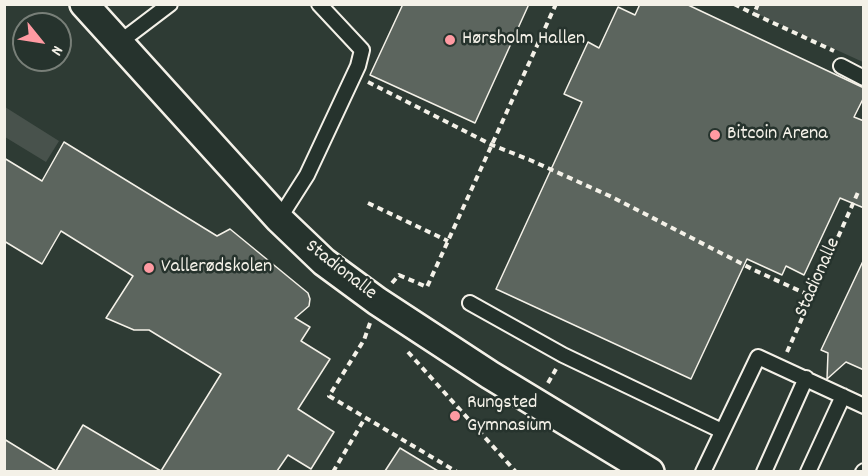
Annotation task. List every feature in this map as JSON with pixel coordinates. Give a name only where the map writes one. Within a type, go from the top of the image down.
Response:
[{"type":"street","name":"Stadionalle","points":[[84,4],[279,219],[324,262],[376,301],[536,403],[650,471]]},
{"type":"lane","points":[[120,42],[170,4]]},
{"type":"lane","points":[[279,219],[307,175],[354,74],[362,50],[319,4]]},
{"type":"lane","points":[[842,60],[864,78]]},
{"type":"lane","points":[[470,303],[563,355],[722,431]]},
{"type":"lane","points":[[703,471],[758,357],[864,406]]},
{"type":"lane","points":[[764,471],[806,378]]},
{"type":"lane","points":[[808,471],[843,396]]},
{"type":"path","points":[[376,301],[399,275],[427,286],[556,4]]},
{"type":"path","points":[[734,4],[842,60]]},
{"type":"path","points":[[754,14],[758,4]]},
{"type":"path","points":[[354,74],[492,145],[612,197],[754,270],[811,296]]},
{"type":"path","name":"Stadionalle","points":[[780,366],[859,190]]},
{"type":"path","points":[[368,202],[448,241]]},
{"type":"path","points":[[410,322],[401,345],[516,471]]},
{"type":"path","points":[[364,340],[329,396],[457,471]]},
{"type":"path","points":[[536,403],[563,355]]},
{"type":"path","points":[[333,471],[365,418]]},
{"type":"shaded area","points":[[757,5],[863,5],[863,62],[753,12]]},
{"type":"shaded area","points":[[5,107],[59,141],[46,162],[5,137]]},
{"type":"building","name":"Hørsholm Hallen","points":[[403,4],[529,4],[475,123],[370,75]]},
{"type":"building","name":"Bitcoin Arena","points":[[640,4],[686,4],[864,88],[864,97],[854,117],[864,121],[864,208],[840,198],[804,275],[786,266],[782,275],[747,259],[691,379],[496,289],[582,102],[564,94],[588,42],[599,48],[618,7],[635,15]]},
{"type":"building","points":[[64,142],[217,236],[230,229],[308,293],[309,306],[295,318],[310,327],[301,341],[330,359],[298,409],[334,432],[311,469],[288,455],[277,471],[161,471],[221,374],[149,330],[134,330],[106,318],[133,276],[61,231],[42,264],[4,241],[4,158],[42,181]]},
{"type":"building","points":[[864,259],[864,370],[846,362],[827,379],[828,353],[821,350]]},
{"type":"building","points":[[83,425],[161,471],[56,471]]},
{"type":"building","points":[[4,439],[56,471],[4,471]]},
{"type":"building","points":[[400,448],[438,471],[385,471]]},
{"type":"place","name":"Hørsholm Hallen","points":[[450,40]]},
{"type":"place","name":"Bitcoin Arena","points":[[715,135]]},
{"type":"place","name":"Vallerødskolen","points":[[149,268]]},
{"type":"place","name":"Rungsted Gymnasium","points":[[455,416]]}]
